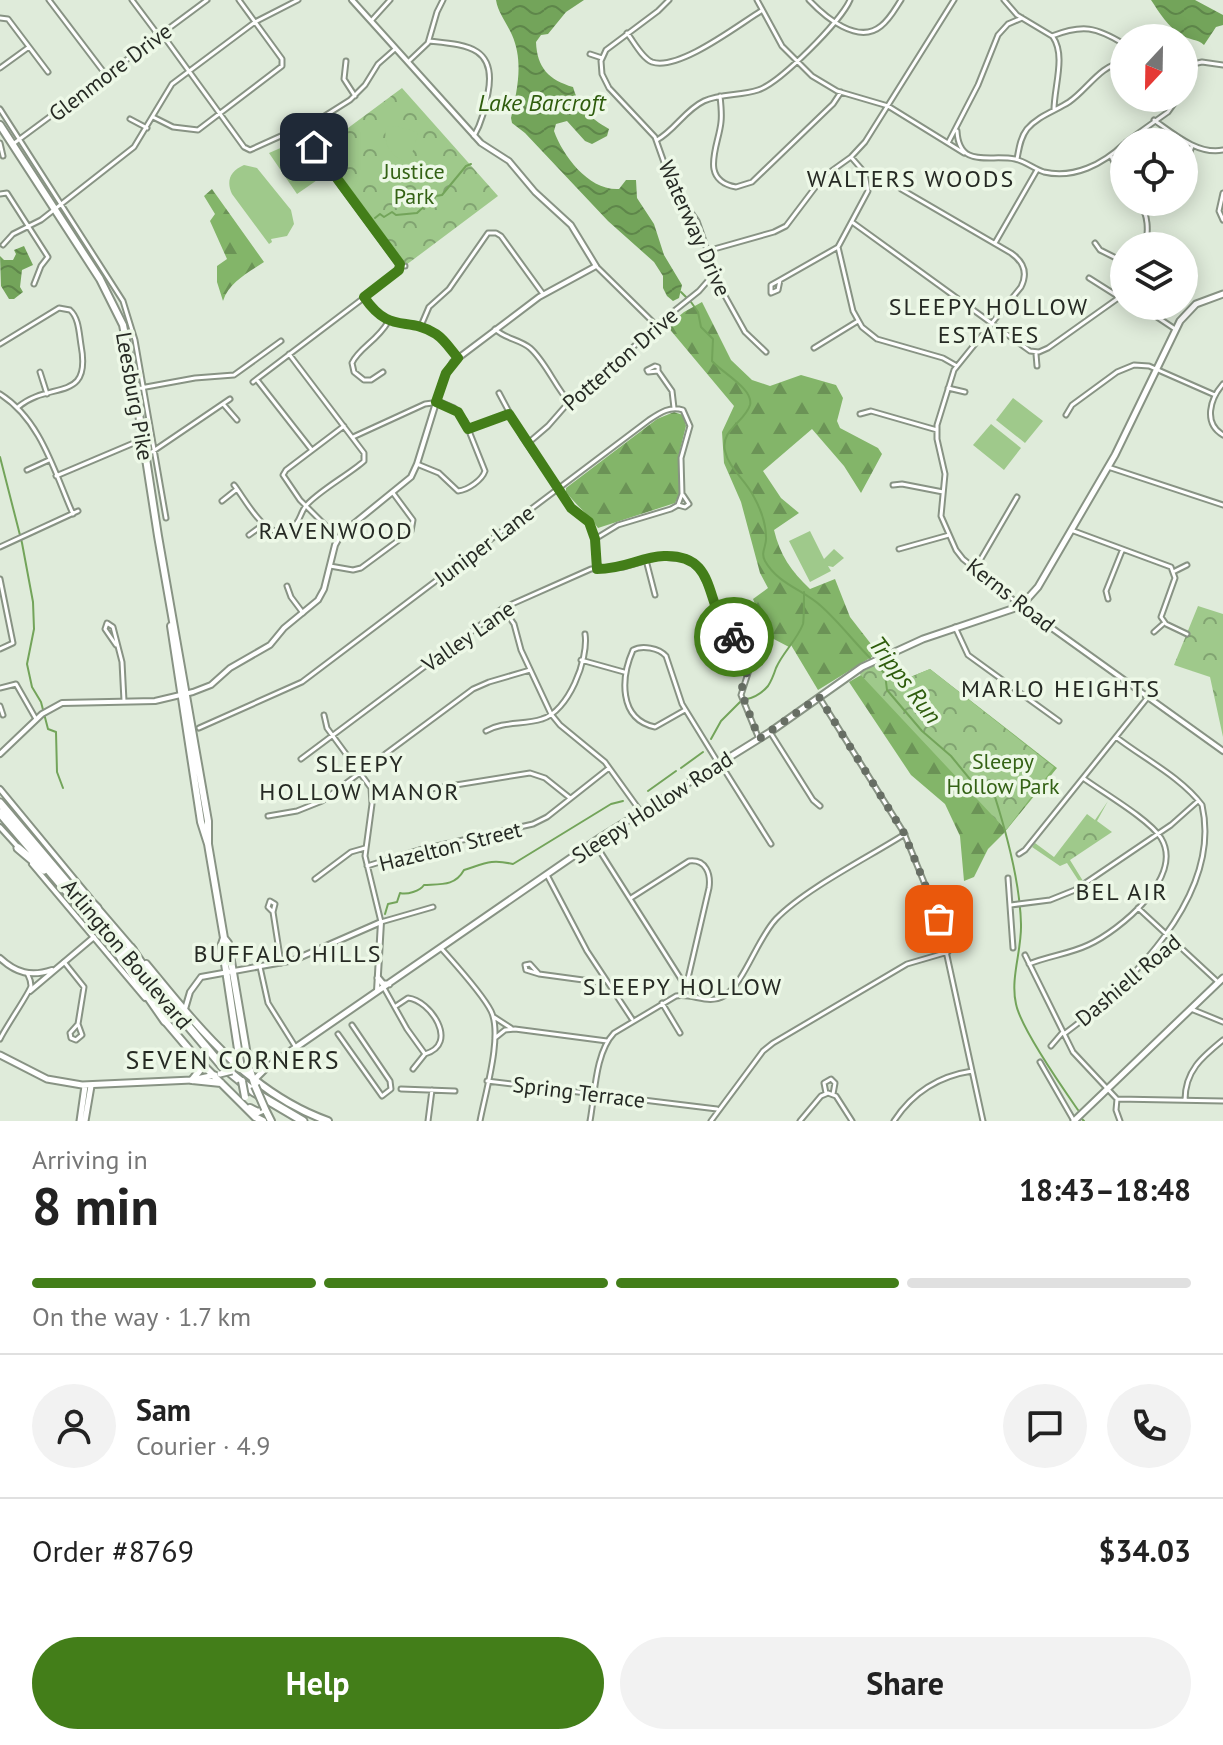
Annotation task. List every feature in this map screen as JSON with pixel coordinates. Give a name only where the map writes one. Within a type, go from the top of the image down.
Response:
[{"type":"highway","name":"Arlington Boulevard","points":[[0,803],[229,1072],[254,1092],[306,1119]]},
{"type":"highway","name":"Arlington Boulevard","points":[[0,813],[79,905],[97,934],[219,1069],[254,1098],[292,1121]]},
{"type":"highway","points":[[18,848],[79,905]]},
{"type":"highway","points":[[50,861],[97,908]]},
{"type":"highway","points":[[97,934],[140,982],[165,1021]]},
{"type":"highway","points":[[131,948],[159,992]]},
{"type":"main road","name":"Leesburg Pike","points":[[0,125],[116,308],[126,337],[139,388],[146,456],[169,604],[208,821],[208,844],[224,938],[222,944],[249,1067],[271,1121]]},
{"type":"main road","points":[[1021,606],[1038,587],[1108,467],[1175,329],[1196,304],[1223,294]]},
{"type":"main road","name":"Sleepy Hollow Road","points":[[254,1083],[266,1068],[594,842],[770,732],[865,665],[955,627],[1021,606]]},
{"type":"main road","points":[[97,908],[227,1057],[254,1083],[306,1119],[328,1121]]},
{"type":"main road","name":"Leesburg Pike","points":[[229,972],[242,1081],[251,1121]]},
{"type":"main road","points":[[378,978],[383,984],[390,983]]},
{"type":"main road","points":[[1074,1121],[1221,981]]},
{"type":"main road","points":[[165,1021],[199,1061],[217,1075],[255,1117],[263,1121]]},
{"type":"main road","points":[[227,1057],[235,1055],[238,1046]]},
{"type":"main road","points":[[0,1055],[47,1079],[88,1086],[192,1080],[241,1071]]},
{"type":"main road","points":[[192,1080],[200,1070],[199,1061]]},
{"type":"main road","points":[[249,1067],[255,1070],[266,1068]]},
{"type":"main road","points":[[192,1080],[224,1084]]},
{"type":"main road","points":[[83,1121],[88,1086]]},
{"type":"main road","points":[[247,1106],[258,1112],[265,1109]]},
{"type":"street","points":[[49,0],[106,75]]},
{"type":"street","points":[[132,0],[244,147],[252,150],[323,117],[355,96],[378,64],[396,49]]},
{"type":"street","name":"Glenmore Drive","points":[[13,144],[207,0]]},
{"type":"street","points":[[153,117],[173,127],[189,131],[200,129],[281,68],[283,62],[239,0]]},
{"type":"street","points":[[3,245],[13,234],[41,220],[134,147],[170,86],[255,22],[298,0]]},
{"type":"street","points":[[352,0],[474,136],[509,161],[535,192],[571,225],[596,266],[656,325]]},
{"type":"street","points":[[371,21],[390,0]]},
{"type":"street","points":[[408,62],[429,41],[443,0]]},
{"type":"street","points":[[590,54],[602,58],[609,46],[669,0]]},
{"type":"street","points":[[757,0],[782,46],[812,76],[841,92],[888,106],[964,153],[980,158],[1017,159],[1037,169],[1067,173],[1093,166],[1110,157]]},
{"type":"street","points":[[809,0],[852,31],[873,31],[886,22],[901,0]]},
{"type":"street","points":[[657,140],[701,103],[762,88],[796,61],[836,22],[850,0]]},
{"type":"street","points":[[1004,0],[1022,18],[1052,36],[1056,42],[1060,55],[1053,92],[1054,110]]},
{"type":"street","points":[[707,251],[782,228],[793,220],[823,177],[851,157],[865,142],[952,1]]},
{"type":"street","points":[[627,33],[649,60],[669,62],[694,52],[762,11]]},
{"type":"street","points":[[0,18],[8,19],[48,72]]},
{"type":"street","points":[[948,143],[957,131],[998,35],[1004,27],[1022,18]]},
{"type":"street","points":[[1052,36],[1084,27],[1110,38]]},
{"type":"street","points":[[429,41],[473,49],[488,60],[491,73],[489,85],[481,121],[474,136]]},
{"type":"street","points":[[0,68],[30,46]]},
{"type":"street","name":"Waterway Drive","points":[[602,58],[601,68],[606,83],[657,140],[672,185],[697,221],[714,274],[745,332],[766,352]]},
{"type":"street","points":[[346,61],[344,79],[355,96]]},
{"type":"street","points":[[1198,63],[1223,65]]},
{"type":"street","points":[[1017,159],[1025,132],[1037,120],[1078,95],[1110,66]]},
{"type":"street","points":[[720,96],[722,120],[713,155],[714,167],[724,183],[736,187],[752,182],[833,104],[841,92]]},
{"type":"street","points":[[0,109],[123,301],[132,325],[139,388],[166,518]]},
{"type":"street","points":[[1144,128],[1166,112]]},
{"type":"street","points":[[130,119],[147,128]]},
{"type":"street","points":[[1154,120],[1166,128]]},
{"type":"street","points":[[298,128],[402,266],[255,381],[312,450]]},
{"type":"street","points":[[957,131],[958,143],[964,153]]},
{"type":"street","points":[[0,143],[3,156]]},
{"type":"street","points":[[1198,147],[1209,151],[1223,150]]},
{"type":"street","points":[[780,280],[838,247],[866,199],[868,187],[865,173],[851,157]]},
{"type":"street","points":[[901,189],[995,243],[1037,169]]},
{"type":"street","points":[[0,194],[7,193],[48,257],[34,284]]},
{"type":"street","points":[[1223,193],[1219,211],[1223,220]]},
{"type":"street","points":[[852,222],[1036,352],[1048,348],[1110,303]]},
{"type":"street","points":[[420,328],[429,307],[449,289],[488,233],[501,236],[544,294]]},
{"type":"street","name":"Kerns Road","points":[[995,243],[1018,258],[1025,273],[1021,287],[957,366],[948,388],[937,430],[945,474],[940,512],[949,535],[960,556],[1021,606],[1223,751]]},
{"type":"street","points":[[1095,243],[1110,255]]},
{"type":"street","points":[[838,247],[858,321],[877,339],[943,358],[957,366]]},
{"type":"street","points":[[0,751],[48,710],[69,702],[155,701],[184,695],[211,685],[230,668],[270,645],[284,628],[321,596],[338,538],[345,529],[407,482],[417,464],[446,373],[458,358],[544,294],[596,266]]},
{"type":"street","name":"Potterton Drive","points":[[527,444],[551,424],[569,402],[605,374],[714,274]]},
{"type":"street","points":[[1089,278],[1110,289]]},
{"type":"street","points":[[364,297],[374,312],[388,322],[420,328],[439,336],[458,358]]},
{"type":"street","points":[[0,344],[56,310],[65,308],[72,311],[76,319],[84,372],[74,384],[27,400],[18,407]]},
{"type":"street","points":[[1162,320],[1175,329]]},
{"type":"street","points":[[814,348],[858,321]]},
{"type":"street","points":[[383,372],[371,380],[364,380],[354,372],[352,363],[355,356],[378,338],[388,322]]},
{"type":"street","points":[[495,329],[529,347],[569,402]]},
{"type":"street","points":[[139,388],[234,375],[281,341]]},
{"type":"street","points":[[1036,352],[1037,366]]},
{"type":"street","points":[[222,501],[236,487],[264,524],[273,531],[289,530],[306,506],[364,461],[364,453],[353,437],[289,354]]},
{"type":"street","points":[[1066,415],[1072,405],[1121,369],[1140,364],[1215,395]]},
{"type":"street","points":[[595,539],[614,527],[678,505],[682,494],[681,458],[690,426],[687,413],[674,408],[672,391],[658,371]]},
{"type":"street","points":[[40,372],[47,394]]},
{"type":"street","points":[[1223,384],[1215,395],[1210,419],[1215,430],[1223,435]]},
{"type":"street","points":[[948,388],[965,392]]},
{"type":"street","points":[[499,393],[527,444],[571,508],[587,520],[595,539],[597,569]]},
{"type":"street","points":[[0,394],[18,407],[32,424],[76,512],[0,547]]},
{"type":"street","points":[[146,456],[230,399]]},
{"type":"street","points":[[353,437],[425,404],[436,402],[458,412],[486,468],[483,476],[466,489],[454,489],[439,473],[417,464]]},
{"type":"street","points":[[224,405],[237,420]]},
{"type":"street","name":"Juniper Lane","points":[[199,728],[302,682],[649,420],[662,411],[674,408]]},
{"type":"street","points":[[860,414],[871,411],[937,430]]},
{"type":"street","points":[[468,429],[509,414]]},
{"type":"street","points":[[338,538],[306,506],[283,475],[344,426]]},
{"type":"street","points":[[56,476],[144,439]]},
{"type":"street","points":[[27,470],[49,460]]},
{"type":"street","points":[[1108,467],[1223,505]]},
{"type":"street","points":[[893,485],[943,492]]},
{"type":"street","points":[[330,566],[353,570],[361,568],[411,531],[413,520],[393,493]]},
{"type":"street","points":[[678,505],[685,507],[689,504],[682,494]]},
{"type":"street","points":[[975,569],[1017,497]]},
{"type":"street","points":[[153,499],[162,498]]},
{"type":"street","points":[[249,535],[264,524]]},
{"type":"street","points":[[1071,530],[1168,565],[1175,571],[1161,614],[1164,623],[1187,634]]},
{"type":"street","points":[[899,549],[949,535]]},
{"type":"street","points":[[1108,599],[1106,591],[1123,550]]},
{"type":"street","name":"Valley Lane","points":[[301,759],[503,608],[584,571],[679,556],[698,566],[725,626],[750,654],[750,667],[741,691],[759,739]]},
{"type":"street","points":[[646,560],[655,595]]},
{"type":"street","points":[[1175,571],[1187,565]]},
{"type":"street","points":[[0,579],[13,643],[0,649]]},
{"type":"street","points":[[287,586],[303,613]]},
{"type":"street","points":[[503,608],[514,624],[530,670],[551,714],[609,768],[641,812]]},
{"type":"street","points":[[116,645],[105,629],[107,623],[113,627],[122,662],[124,701]]},
{"type":"street","points":[[1154,632],[1164,623]]},
{"type":"street","points":[[955,627],[968,655],[1059,721]]},
{"type":"street","points":[[486,731],[543,719],[551,714],[571,693],[585,634]]},
{"type":"street","points":[[685,710],[661,725],[649,726],[632,712],[626,702],[623,685],[635,649],[663,652],[666,656],[685,710],[771,844]]},
{"type":"street","points":[[581,660],[626,673]]},
{"type":"street","points":[[268,816],[315,805],[473,689],[530,670]]},
{"type":"street","points":[[0,688],[16,684],[27,709],[36,719]]},
{"type":"street","points":[[819,697],[905,834],[939,919],[983,1121]]},
{"type":"street","points":[[1019,854],[1148,697]]},
{"type":"street","points":[[0,706],[3,715]]},
{"type":"street","points":[[324,715],[332,736],[362,773],[373,796],[366,848],[367,866],[381,922],[377,992]]},
{"type":"street","points":[[770,732],[813,800],[820,806]]},
{"type":"street","points":[[1116,737],[1184,787],[1198,801],[1212,823]]},
{"type":"street","name":"Hazelton Street","points":[[367,866],[436,846],[527,827],[547,817],[609,768]]},
{"type":"street","points":[[431,789],[530,773],[545,778],[571,798]]},
{"type":"street","points":[[1029,964],[1097,941],[1120,925],[1154,889],[1166,864],[1166,848],[1158,834],[1083,778]]},
{"type":"street","points":[[0,789],[97,908]]},
{"type":"street","points":[[1012,905],[1050,900],[1067,894],[1158,834],[1198,801]]},
{"type":"street","points":[[0,827],[97,934],[30,991],[0,1039]]},
{"type":"street","points":[[590,1121],[607,1041],[633,1020],[673,997],[686,995],[707,1000],[725,995],[735,984],[763,935],[780,915],[905,834]]},
{"type":"street","points":[[594,842],[686,987]]},
{"type":"street","name":"Hazelton Street","points":[[315,879],[355,849],[366,848]]},
{"type":"street","points":[[631,898],[689,861],[704,865],[709,888],[686,995]]},
{"type":"street","points":[[547,875],[587,951],[633,1020]]},
{"type":"street","points":[[1008,878],[1013,948]]},
{"type":"street","points":[[186,1011],[190,992],[201,977],[302,958],[381,922],[433,907]]},
{"type":"street","points":[[1138,908],[1221,981]]},
{"type":"street","points":[[273,912],[281,963]]},
{"type":"street","name":"Dashiell Road","points":[[1169,952],[1182,937]]},
{"type":"street","points":[[441,948],[486,1003],[493,1017],[494,1041],[480,1121]]},
{"type":"street","points":[[711,1121],[763,1051],[773,1043],[900,967],[948,952]]},
{"type":"street","points":[[1025,955],[1079,1060],[1117,1099],[1223,1101]]},
{"type":"street","points":[[0,958],[11,967],[27,973],[55,970]]},
{"type":"street","points":[[64,962],[84,987],[78,1024]]},
{"type":"street","points":[[260,967],[268,1003],[296,1048]]},
{"type":"street","points":[[27,973],[31,981],[30,991]]},
{"type":"street","name":"Dashiell Road","points":[[1051,1046],[1063,1033],[1143,973]]},
{"type":"street","points":[[539,974],[598,982],[608,979]]},
{"type":"street","points":[[384,988],[425,1054]]},
{"type":"street","points":[[174,997],[190,992]]},
{"type":"street","points":[[396,1006],[408,998],[418,1000],[440,1027],[443,1036],[441,1043],[431,1053],[425,1054],[413,1069]]},
{"type":"street","points":[[662,1003],[680,1033]]},
{"type":"street","points":[[1191,1009],[1223,1022]]},
{"type":"street","points":[[493,1017],[515,1029]]},
{"type":"street","points":[[338,1034],[382,1096],[391,1089],[390,1081],[352,1025]]},
{"type":"street","points":[[494,1041],[501,1032],[515,1029],[607,1041]]},
{"type":"street","points":[[1185,1100],[1185,1085],[1192,1069],[1223,1040]]},
{"type":"street","points":[[1040,1062],[1074,1121]]},
{"type":"street","points":[[894,1121],[933,1082],[973,1071]]},
{"type":"street","points":[[827,1093],[824,1083],[831,1079],[835,1083],[833,1094]]},
{"type":"street","name":"Spring Terrace","points":[[487,1081],[718,1110]]},
{"type":"street","points":[[401,1089],[455,1091]]},
{"type":"street","points":[[428,1121],[432,1090]]},
{"type":"street","points":[[827,1093],[833,1094],[852,1121]]},
{"type":"street","points":[[800,1121],[827,1093]]},
{"type":"street","points":[[1117,1099],[1116,1110],[1120,1121]]},
{"type":"green space","name":"Justice Park","points":[[402,88],[498,196],[406,265],[321,148]]},
{"type":"green space","points":[[395,126],[418,134],[409,163],[397,158],[387,145],[386,127]]},
{"type":"green space","points":[[292,143],[301,146],[323,171],[323,176],[297,194],[269,153]]},
{"type":"green space","points":[[244,165],[257,168],[291,210],[294,224],[287,236],[271,239],[269,244],[232,194],[230,177]]},
{"type":"green space","points":[[212,189],[264,262],[234,283],[223,301],[217,282],[217,266],[227,259],[210,221],[215,214],[204,196]]},
{"type":"green space","points":[[702,302],[731,360],[752,380],[770,386],[801,375],[836,385],[843,398],[837,421],[840,428],[878,448],[882,454],[861,493],[844,466],[812,429],[763,471],[781,498],[799,513],[774,530],[787,562],[810,589],[835,579],[850,617],[878,653],[818,690],[791,645],[789,647],[768,636],[753,599],[768,588],[760,573],[741,502],[724,463],[722,432],[734,406],[667,326]]},
{"type":"green space","points":[[1013,398],[1043,421],[1025,443],[996,420]]},
{"type":"green space","points":[[674,412],[683,415],[686,426],[678,458],[680,493],[675,503],[598,528],[566,492],[566,488],[657,419]]},
{"type":"green space","points":[[991,424],[1021,448],[1004,470],[973,445]]},
{"type":"green space","points":[[810,531],[824,559],[834,549],[844,558],[833,567],[828,566],[831,571],[810,582],[789,541]]},
{"type":"green space","points":[[1198,606],[1223,614],[1223,737],[1210,677],[1174,665]]},
{"type":"green space","name":"Sleepy Hollow Park","points":[[891,657],[903,680],[930,669],[1054,767],[1006,830],[859,673]]},
{"type":"green space","name":"Sleepy Hollow Park","points":[[892,657],[903,680],[930,669],[1057,768],[988,849],[974,877],[964,881],[960,836],[945,804],[911,775],[849,682]]},
{"type":"green space","points":[[1108,801],[1097,821],[1112,832],[1070,860],[1083,881],[1080,883],[1067,863],[1060,866],[1032,847],[1035,843],[1054,857],[1087,814],[1095,820]]},
{"type":"water","name":"Lake Barcroft","points":[[496,0],[584,0],[566,12],[548,34],[541,35],[536,42],[537,51],[546,72],[557,81],[573,87],[586,112],[609,129],[607,136],[592,144],[585,141],[567,121],[556,124],[554,131],[571,161],[597,184],[619,189],[626,180],[636,180],[637,198],[654,224],[664,255],[682,285],[679,298],[673,301],[667,296],[663,276],[654,262],[608,221],[512,123],[518,56]]},
{"type":"water","points":[[1151,0],[1195,0],[1223,15],[1223,25],[1216,27],[1204,45],[1198,42],[1198,24],[1169,24]]},
{"type":"water","points":[[24,246],[33,265],[22,270],[20,287],[23,292],[9,299],[1,286],[0,256],[4,260],[13,260],[14,250]]},
{"type":"waterway","points":[[375,218],[392,212],[396,215],[417,213],[436,196],[442,195],[471,164]]},
{"type":"waterway","points":[[681,292],[687,298]]},
{"type":"waterway","name":"Tripps Run","points":[[691,302],[698,312],[701,327],[713,339],[712,361],[742,387],[750,399],[747,411],[729,432],[724,444],[730,463],[751,491],[764,522],[765,561],[783,581],[821,606],[871,659]]},
{"type":"waterway","points":[[0,457],[33,602],[34,629],[27,664],[48,729],[56,732],[57,772],[63,788]]},
{"type":"waterway","points":[[747,699],[768,686],[800,630],[804,592]]},
{"type":"waterway","name":"Tripps Run","points":[[876,664],[885,674],[887,690],[922,731],[951,756],[978,789],[995,797],[1012,859],[1020,908],[1021,934],[1014,984],[1016,1004],[1034,1042],[1078,1110]]},
{"type":"waterway","points":[[711,739],[721,721],[740,702]]},
{"type":"waterway","points":[[681,768],[703,752]]},
{"type":"waterway","points":[[648,791],[676,771]]},
{"type":"waterway","points":[[385,914],[388,904],[397,902],[400,893],[413,892],[424,885],[452,882],[464,870],[483,864],[513,864],[611,804],[623,801]]},
{"type":"way so far","points":[[734,637],[751,657],[741,691],[759,739],[819,697],[904,833],[939,919]]},
{"type":"district","name":"WALTERS WOODS","points":[[911,179]]},
{"type":"district","name":"SLEEPY HOLLOW ESTATES","points":[[989,321]]},
{"type":"district","name":"RAVENWOOD","points":[[336,531]]},
{"type":"district","name":"MARLO HEIGHTS","points":[[1061,689]]},
{"type":"district","name":"SLEEPY HOLLOW MANOR","points":[[360,778]]},
{"type":"district","name":"BEL AIR","points":[[1122,892]]},
{"type":"district","name":"BUFFALO HILLS","points":[[288,954]]},
{"type":"district","name":"SLEEPY HOLLOW","points":[[683,987]]},
{"type":"district","name":"SEVEN CORNERS","points":[[233,1060]]},
{"type":"route","points":[[314,147],[400,264],[399,270],[364,297],[374,312],[388,322],[434,333],[458,358],[446,373],[436,402],[458,412],[468,429],[509,414],[571,508],[589,522],[595,539],[597,569],[624,567],[659,557],[679,556],[693,561],[702,573],[725,626],[734,637]]}]
